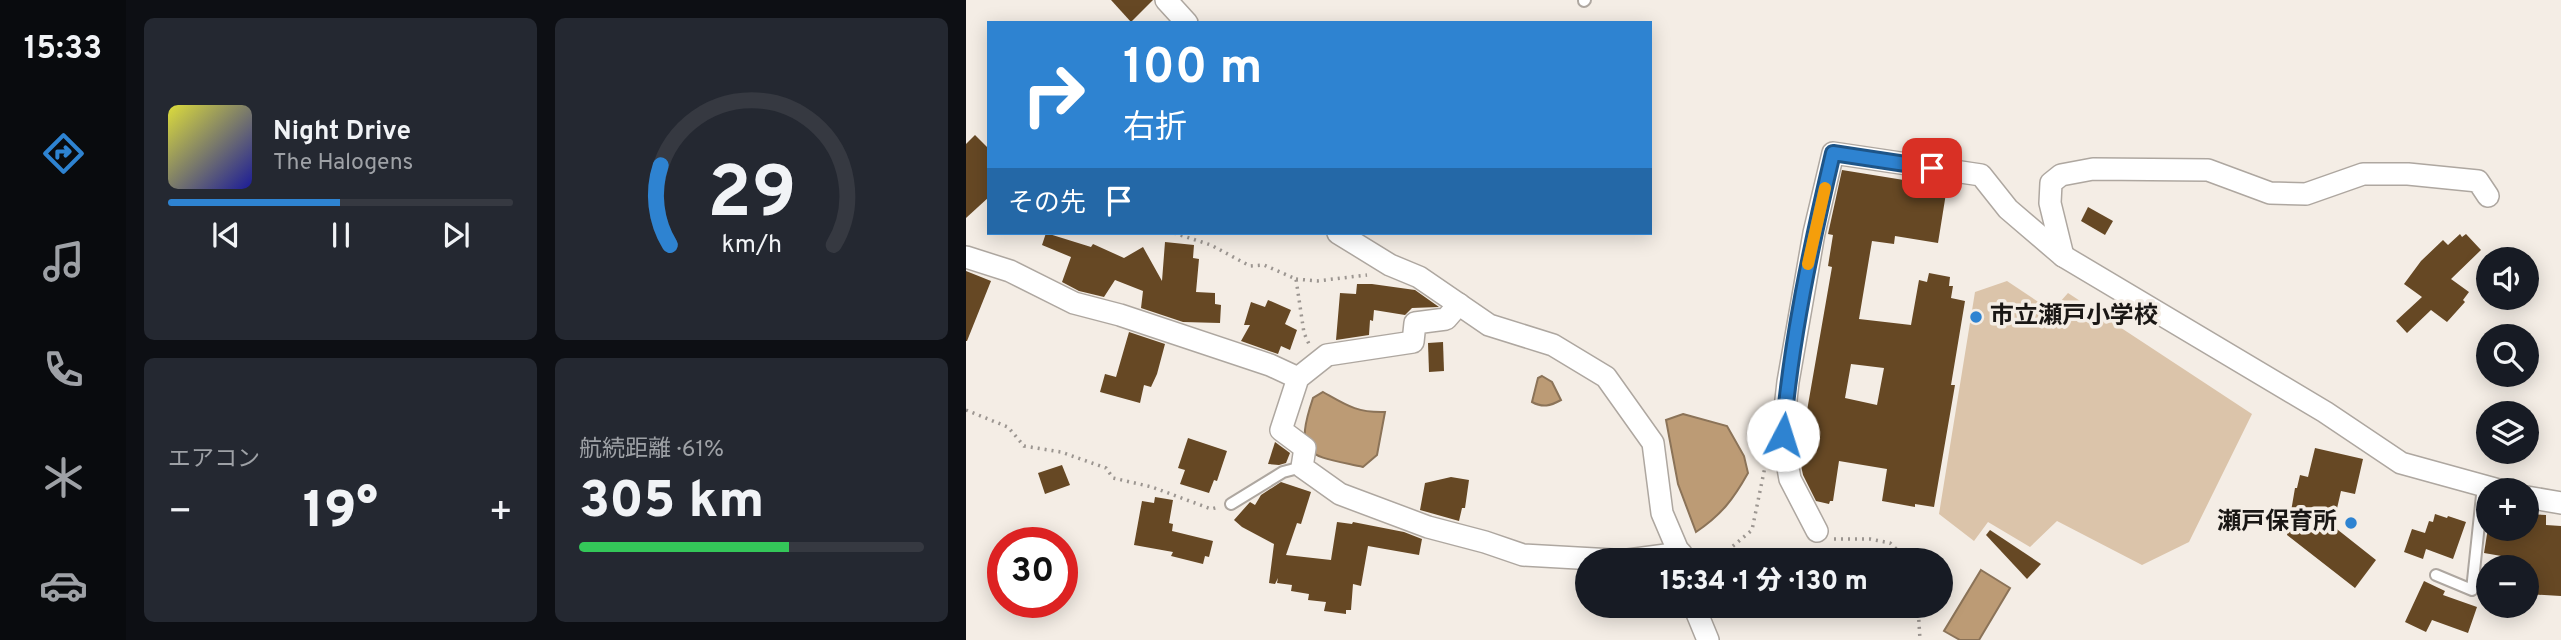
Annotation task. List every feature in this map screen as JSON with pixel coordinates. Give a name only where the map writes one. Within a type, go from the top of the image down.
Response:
[{"type":"street","points":[[1166,0],[1185,21]]},
{"type":"street","points":[[1817,531],[1790,479],[1783,435],[1787,382],[1814,233],[1833,153],[1981,175],[2008,209],[2063,256],[2325,412],[2401,463],[2476,484]]},
{"type":"street","points":[[2063,256],[2050,203],[2051,183],[2061,175],[2093,169],[2208,170],[2270,192],[2306,194],[2363,174],[2408,174],[2478,181],[2488,196]]},
{"type":"street","points":[[1341,235],[1390,265],[1419,277],[1489,325],[1553,345],[1606,377],[1653,443],[1662,513],[1677,548]]},
{"type":"street","points":[[966,257],[1010,271],[1074,303],[1303,373]]},
{"type":"street","points":[[1459,304],[1446,319],[1415,323],[1413,342],[1327,355],[1303,373],[1281,430],[1305,448],[1302,467],[1340,494],[1359,503],[1523,555],[1575,558]]},
{"type":"street","points":[[2539,499],[2561,503]]},
{"type":"street","points":[[1700,618],[1708,640]]},
{"type":"lane","points":[[1231,504],[1283,472],[1302,467]]},
{"type":"lane","points":[[2436,575],[2472,590],[2481,541]]},
{"type":"path","points":[[1179,235],[1211,245],[1250,266],[1264,265],[1296,279],[1328,280],[1371,275]]},
{"type":"path","points":[[1296,279],[1304,333],[1313,354],[1303,373]]},
{"type":"path","points":[[966,410],[1008,427],[1024,446],[1061,452],[1106,468],[1114,478],[1152,487],[1211,509],[1231,504]]},
{"type":"path","points":[[1731,548],[1752,530]]},
{"type":"path","points":[[1817,531],[1828,538],[1890,542],[1896,548]]},
{"type":"path","points":[[1919,618],[1920,640]]},
{"type":"shaded area","points":[[2007,281],[2052,311],[2068,293],[2252,414],[2189,542],[2142,565],[2057,521],[2030,547],[1988,522],[1974,541],[1939,514],[1975,292]]},
{"type":"shaded area","points":[[1542,376],[1552,382],[1561,400],[1546,406],[1532,402],[1538,378]]},
{"type":"shaded area","points":[[1323,392],[1359,410],[1385,412],[1377,455],[1363,467],[1318,456],[1306,443],[1307,418],[1313,398]]},
{"type":"shaded area","points":[[1683,414],[1727,426],[1744,456],[1748,473],[1726,506],[1696,532],[1678,484],[1666,420]]},
{"type":"shaded area","points":[[1981,570],[2010,588],[1979,640],[1960,640],[1944,631]]},
{"type":"building","points":[[1111,0],[1153,0],[1132,21]]},
{"type":"building","points":[[975,135],[987,147],[987,199],[966,218],[966,144]]},
{"type":"building","points":[[1842,170],[1947,187],[1938,243],[1895,236],[1894,244],[1872,241],[1859,319],[1911,325],[1919,280],[1927,282],[1929,273],[1950,277],[1949,286],[1953,286],[1951,298],[1965,301],[1951,385],[1955,385],[1934,507],[1915,504],[1915,507],[1882,501],[1887,469],[1839,461],[1833,501],[1829,504],[1816,501],[1803,475],[1798,451],[1832,267],[1828,266],[1833,235],[1828,234]],"holes":[[[1851,364],[1884,368],[1877,405],[1845,398]]]},
{"type":"building","points":[[2088,207],[2113,221],[2105,235],[2081,221]]},
{"type":"building","points":[[2460,234],[2462,237],[2466,234],[2478,247],[2476,247],[2476,255],[2451,279],[2469,292],[2463,300],[2465,302],[2447,322],[2431,310],[2407,333],[2396,321],[2422,297],[2404,284],[2421,261],[2443,240],[2448,245]]},
{"type":"building","points":[[1045,235],[1052,235],[1091,247],[1093,244],[1124,258],[1143,247],[1162,281],[1165,242],[1194,245],[1193,258],[1199,259],[1196,292],[1215,293],[1215,304],[1221,305],[1220,323],[1183,322],[1141,308],[1143,291],[1115,280],[1104,297],[1079,291],[1062,282],[1071,257],[1042,245]]},
{"type":"building","points":[[966,271],[991,281],[967,341],[966,341]]},
{"type":"building","points":[[1357,284],[1415,290],[1439,307],[1412,308],[1405,315],[1374,310],[1369,335],[1336,340],[1340,293],[1356,294]]},
{"type":"building","points":[[1268,300],[1291,310],[1285,324],[1297,330],[1290,350],[1281,346],[1278,354],[1241,341],[1250,325],[1244,325],[1251,302],[1265,307]]},
{"type":"building","points":[[1129,332],[1165,344],[1157,374],[1151,387],[1144,385],[1140,403],[1100,392],[1105,374],[1116,377]]},
{"type":"building","points":[[1443,342],[1444,371],[1429,372],[1428,343]]},
{"type":"building","points":[[1188,438],[1227,451],[1217,481],[1214,480],[1209,493],[1180,484],[1185,470],[1178,468]]},
{"type":"building","points":[[1275,442],[1290,453],[1286,463],[1268,464]]},
{"type":"building","points":[[2315,448],[2363,459],[2355,494],[2341,491],[2333,526],[2376,560],[2355,588],[2287,535],[2295,488],[2300,475],[2308,477]]},
{"type":"building","points":[[1062,465],[1070,485],[1045,494],[1038,473]]},
{"type":"building","points":[[1451,477],[1469,480],[1465,508],[1462,508],[1459,521],[1420,510],[1425,483]]},
{"type":"building","points":[[1281,482],[1311,492],[1301,524],[1297,523],[1286,555],[1331,560],[1337,522],[1353,522],[1404,532],[1422,539],[1419,555],[1368,546],[1361,586],[1353,584],[1351,610],[1346,610],[1346,614],[1324,611],[1326,602],[1308,600],[1309,594],[1291,591],[1292,585],[1277,583],[1278,578],[1275,584],[1269,583],[1274,544],[1234,520],[1250,502],[1255,505],[1261,495]]},
{"type":"building","points":[[1155,497],[1173,500],[1169,523],[1173,524],[1172,531],[1213,541],[1209,557],[1205,556],[1203,564],[1171,556],[1173,552],[1134,545],[1142,501],[1154,503]]},
{"type":"building","points":[[2435,514],[2466,522],[2453,559],[2426,549],[2423,559],[2404,552],[2412,529],[2425,533]]},
{"type":"building","points":[[2539,515],[2546,515],[2546,525],[2561,526],[2561,596],[2539,595],[2539,555],[2484,553],[2486,541],[2539,541]]},
{"type":"building","points":[[1990,530],[2041,564],[2027,579],[1986,535]]},
{"type":"building","points":[[2424,581],[2445,591],[2443,595],[2476,607],[2468,633],[2432,620],[2426,632],[2405,622]]},
{"type":"slow traffic","points":[[1808,264],[1825,188]]},
{"type":"place","name":"市立瀬戸小学校","points":[[1976,317]]},
{"type":"place","name":"瀬戸保育所","points":[[2351,523]]},
{"type":"route","points":[[1783,435],[1787,382],[1814,233],[1833,153],[1932,168]]}]
